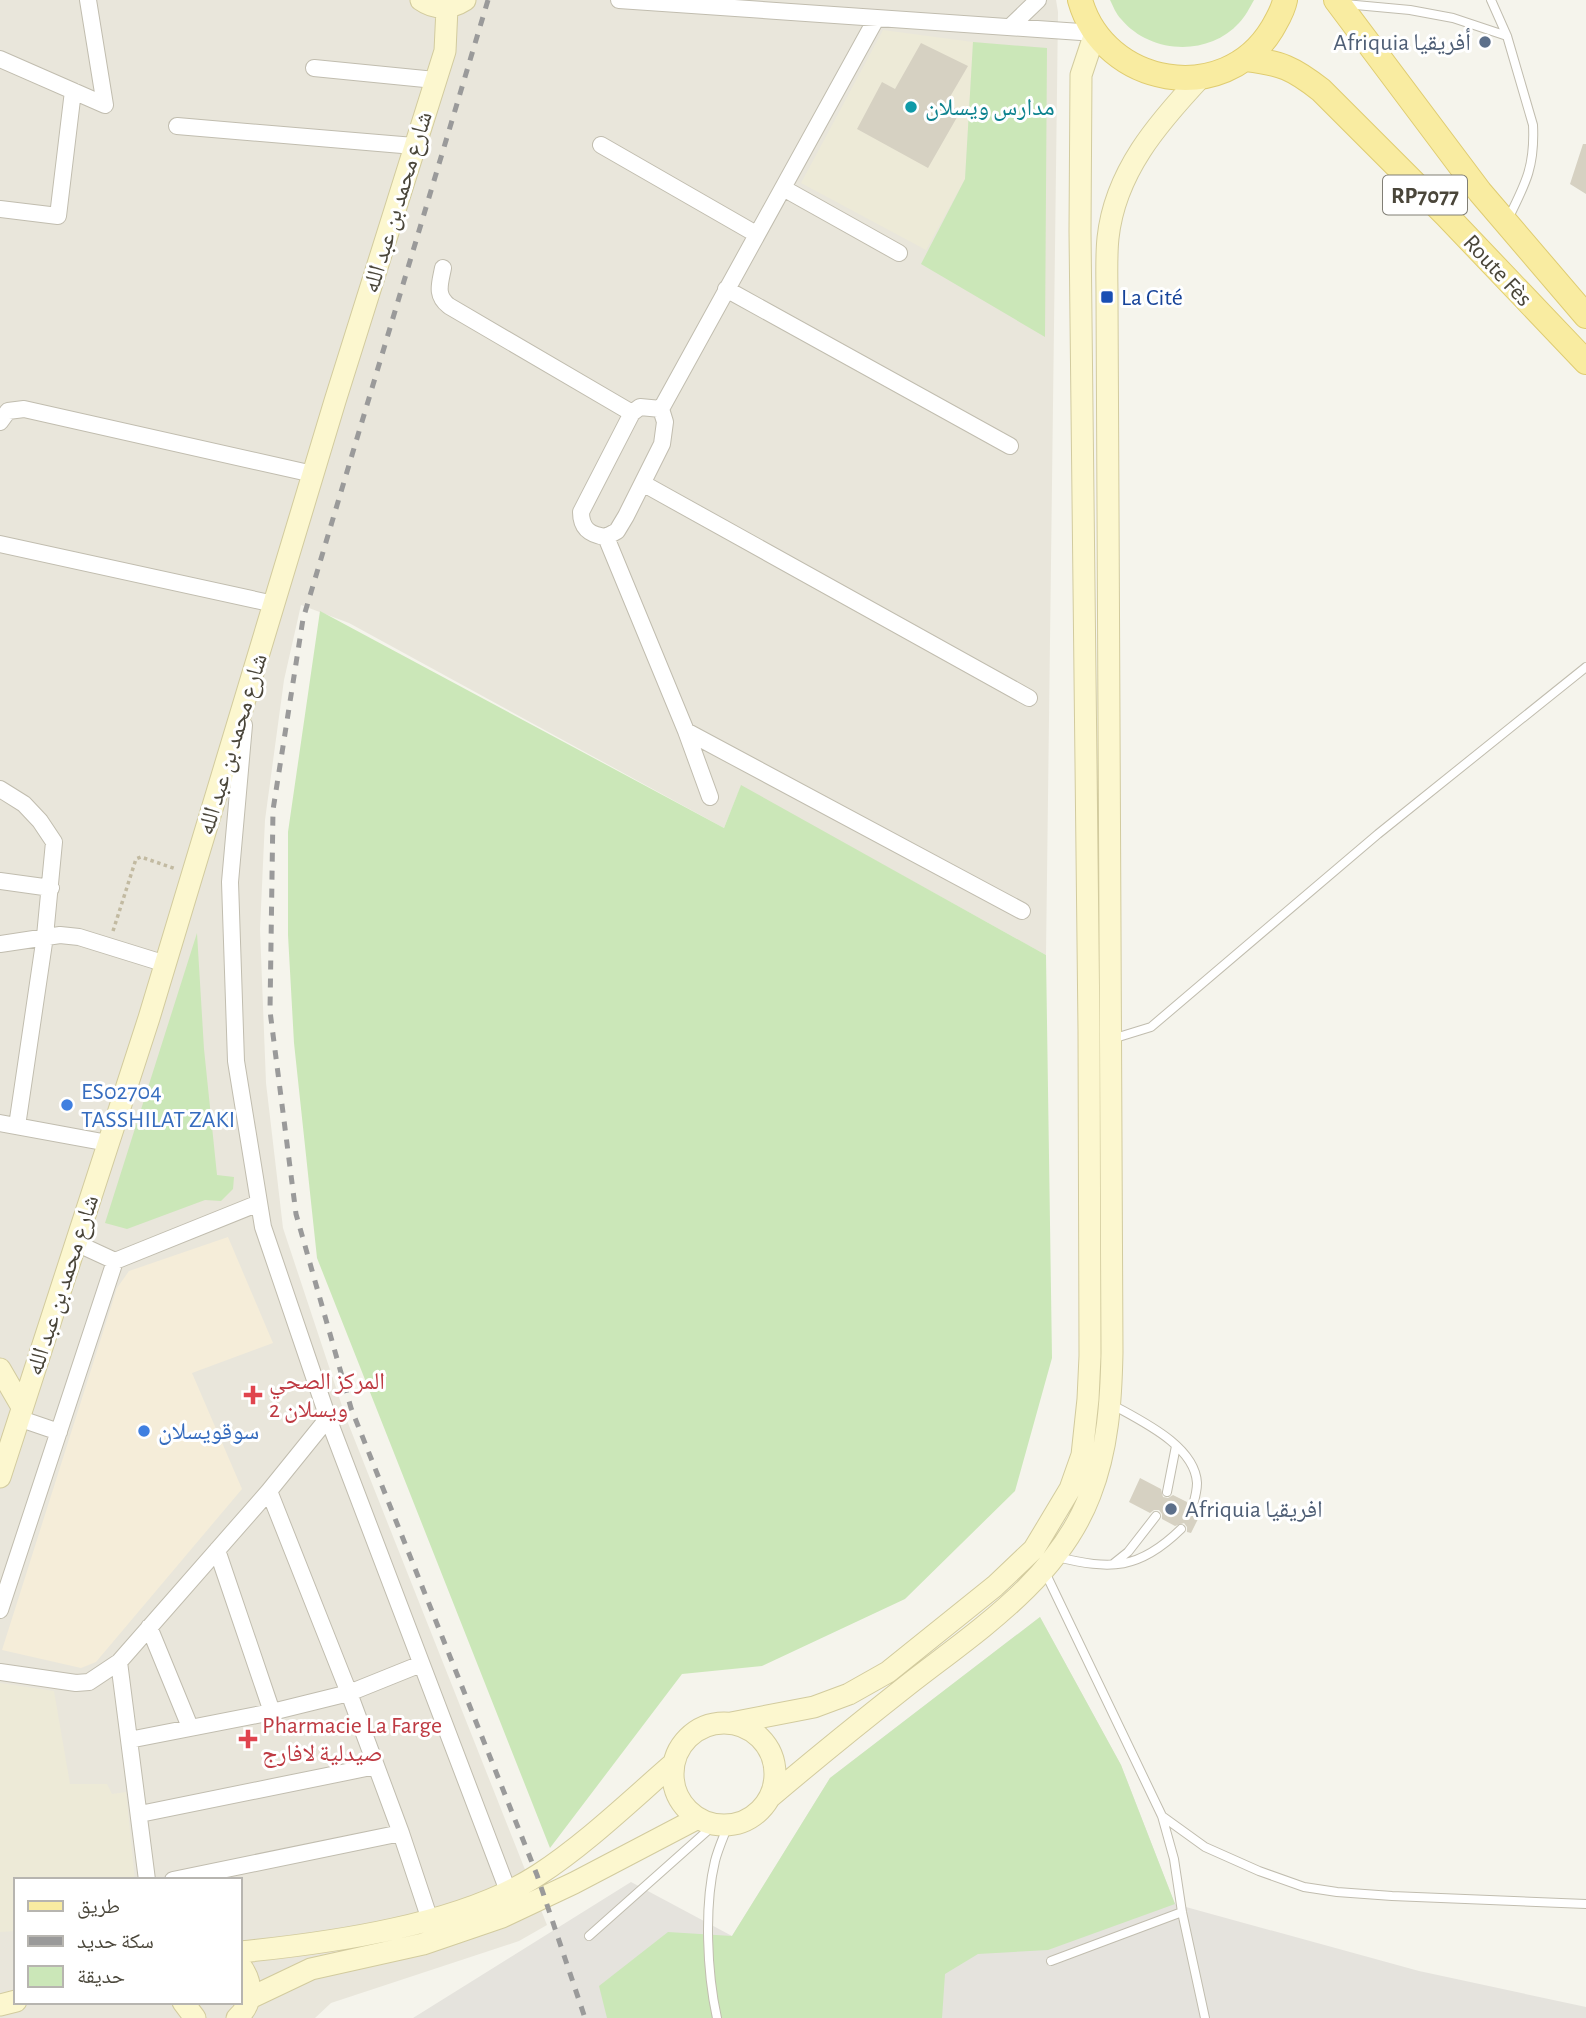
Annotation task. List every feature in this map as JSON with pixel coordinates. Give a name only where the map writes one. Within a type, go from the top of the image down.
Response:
[{"type":"main road","points":[[1080,0],[1084,14],[1102,43],[1129,64],[1157,75],[1179,79],[1201,77],[1236,65],[1245,59],[1265,41],[1284,9],[1285,0]]},
{"type":"main road","name":"Route Fès","points":[[1337,2],[1506,224],[1586,316]]},
{"type":"main road","name":"Route Fès","points":[[1245,59],[1275,62],[1300,73],[1321,90],[1446,215],[1586,362]]},
{"type":"street","points":[[0,58],[105,105],[88,0]]},
{"type":"street","points":[[421,0],[437,7],[456,4]]},
{"type":"street","points":[[619,0],[1095,33],[1081,75],[1080,231],[1089,1031],[1088,1399],[1082,1455],[1070,1489],[1053,1520],[1044,1558],[995,1586],[888,1672],[849,1694],[814,1707],[716,1724],[701,1728],[689,1737],[679,1749],[674,1763],[673,1779],[677,1794],[686,1808],[714,1822]]},
{"type":"street","points":[[1010,27],[1038,0]]},
{"type":"street","name":"شارع محمد بن عبد الله","points":[[0,1477],[13,1414],[76,1243],[166,964],[456,4]]},
{"type":"street","points":[[661,409],[640,407],[632,413],[581,512],[581,522],[587,531],[595,536],[607,537],[617,531],[644,484],[662,444],[665,422],[661,409],[876,19]]},
{"type":"street","points":[[314,68],[435,80]]},
{"type":"street","points":[[769,1798],[839,1739],[1009,1606],[1090,1496],[1102,1458],[1110,1404],[1112,1039],[1108,236],[1116,202],[1133,161],[1166,114],[1201,77]]},
{"type":"street","points":[[0,209],[58,216],[73,91]]},
{"type":"street","points":[[177,126],[414,146]]},
{"type":"street","points":[[601,145],[756,234]]},
{"type":"street","points":[[783,188],[899,253]]},
{"type":"street","points":[[443,268],[438,291],[441,300],[632,413]]},
{"type":"street","points":[[726,289],[1010,446]]},
{"type":"street","points":[[0,422],[8,411],[24,408],[313,474]]},
{"type":"street","points":[[644,484],[1029,698]]},
{"type":"street","points":[[607,537],[710,797]]},
{"type":"street","points":[[0,544],[274,604]]},
{"type":"street","points":[[246,698],[231,896],[236,1061],[263,1227],[328,1418],[508,1891]]},
{"type":"street","points":[[686,731],[1022,911]]},
{"type":"street","points":[[0,789],[24,804],[54,842],[45,936],[17,1126]]},
{"type":"street","points":[[0,881],[51,888]]},
{"type":"street","points":[[0,944],[60,934],[79,937],[166,964]]},
{"type":"street","points":[[0,1124],[108,1143]]},
{"type":"street","points":[[76,1243],[115,1261],[259,1203]]},
{"type":"street","points":[[1,1605],[115,1261]]},
{"type":"street","points":[[0,1369],[13,1414],[59,1432]]},
{"type":"street","points":[[0,1672],[76,1683],[89,1682],[119,1662],[269,1491],[328,1418]]},
{"type":"street","points":[[269,1491],[349,1693],[430,1920]]},
{"type":"street","points":[[217,1550],[272,1712]]},
{"type":"street","points":[[149,1627],[190,1727]]},
{"type":"street","points":[[119,1662],[147,1878]]},
{"type":"street","points":[[129,1740],[272,1712],[349,1693],[421,1664]]},
{"type":"street","points":[[250,1998],[312,1969],[423,1944],[502,1917],[714,1822],[744,1821],[759,1812],[769,1798],[775,1775],[770,1751],[753,1733],[731,1723]]},
{"type":"street","points":[[242,1952],[345,1937],[430,1920],[508,1891],[576,1848],[674,1763]]},
{"type":"street","points":[[140,1814],[376,1766]]},
{"type":"street","points":[[183,1878],[401,1833]]},
{"type":"street","points":[[237,2018],[250,1998],[250,1985],[242,1968]]},
{"type":"lane","points":[[1491,0],[1507,36],[1533,125],[1531,168],[1506,224]]},
{"type":"lane","points":[[1337,2],[1453,18],[1507,36]]},
{"type":"lane","points":[[1112,1039],[1151,1027],[1378,834],[1586,667]]},
{"type":"lane","points":[[1088,1399],[1110,1404],[1157,1430],[1176,1446],[1191,1463],[1195,1475],[1197,1485],[1193,1505]]},
{"type":"lane","points":[[1167,1492],[1176,1446]]},
{"type":"lane","points":[[1110,1566],[1128,1552],[1156,1516]]},
{"type":"lane","points":[[1044,1558],[1110,1566],[1130,1562],[1166,1544],[1181,1529]]},
{"type":"lane","points":[[1044,1558],[1162,1816],[1174,1859],[1182,1912],[1205,2018]]},
{"type":"lane","points":[[1162,1816],[1205,1847],[1304,1887],[1392,1896],[1586,1904]]},
{"type":"lane","points":[[589,1936],[714,1822]]},
{"type":"lane","points":[[714,1822],[715,1861],[708,1919],[709,1965],[717,2018]]},
{"type":"lane","points":[[1051,1961],[1182,1912]]},
{"type":"path","points":[[108,947],[136,859],[141,857],[192,875]]},
{"type":"shaded area","points":[[0,0],[1056,0],[1058,12],[1046,955],[741,786],[724,828],[349,623],[301,605],[284,680],[265,820],[260,929],[266,1083],[283,1228],[346,1418],[547,1925],[519,1941],[331,2003],[315,2018],[0,2018]]},
{"type":"shaded area","points":[[883,30],[973,42],[965,179],[926,250],[801,183]]},
{"type":"shaded area","name":"سوقويسلان","points":[[228,1237],[273,1343],[192,1373],[242,1489],[96,1662],[81,1668],[2,1650],[117,1288],[129,1271]]},
{"type":"shaded area","points":[[1040,1617],[1121,1765],[1175,1904],[1419,1971],[1586,2007],[1586,2018],[413,2018],[631,1882],[732,1936],[830,1778]]},
{"type":"shaded area","points":[[0,1683],[54,1691],[70,1784],[107,1784],[112,1794],[126,1792],[135,1878],[14,1878],[14,1931],[0,1932]]},
{"type":"green space","points":[[1110,0],[1254,0],[1241,21],[1226,34],[1212,42],[1179,47],[1163,45],[1133,31],[1119,17]]},
{"type":"green space","points":[[973,42],[1047,48],[1045,337],[921,264],[965,179]]},
{"type":"green space","points":[[320,611],[724,828],[741,785],[1046,955],[1052,1358],[1015,1491],[905,1599],[762,1666],[682,1674],[550,1848],[317,1258],[294,1043],[288,935],[288,832]]},
{"type":"green space","points":[[197,933],[204,1049],[217,1175],[234,1177],[233,1189],[221,1201],[205,1200],[127,1229],[105,1223]]},
{"type":"green space","points":[[1040,1617],[1121,1765],[1175,1904],[1048,1950],[978,1954],[945,1974],[942,2018],[607,2018],[599,1986],[668,1932],[732,1936],[830,1778]]},
{"type":"building","name":"مدارس ويسلان","points":[[921,43],[968,66],[947,102],[960,112],[928,168],[857,129],[882,82],[895,89]]},
{"type":"building","points":[[1583,144],[1586,144],[1586,194],[1570,184]]},
{"type":"building","points":[[1140,1478],[1161,1489],[1163,1497],[1173,1495],[1187,1502],[1191,1511],[1203,1509],[1191,1533],[1187,1532],[1184,1523],[1175,1526],[1162,1519],[1159,1510],[1150,1513],[1129,1502]]},
{"type":"railway","points":[[488,0],[303,619],[273,810],[270,1011],[296,1214],[351,1408],[537,1875],[585,2018]]},
{"type":"place","name":"Afriquia أفريقيا","points":[[1485,42]]},
{"type":"place","name":"مدارس ويسلان","points":[[911,107]]},
{"type":"place","name":"La Cité","points":[[1107,297]]},
{"type":"place","name":"ES02704 TASSHILAT ZAKI","points":[[67,1105]]},
{"type":"place","name":"المركز الصحي ويسلان 2","points":[[253,1395]]},
{"type":"place","name":"سوقويسلان","points":[[144,1431]]},
{"type":"place","name":"Afriquia افريقيا","points":[[1171,1509]]},
{"type":"place","name":"Pharmacie La Farge صيدلية لافارج","points":[[248,1739]]}]
